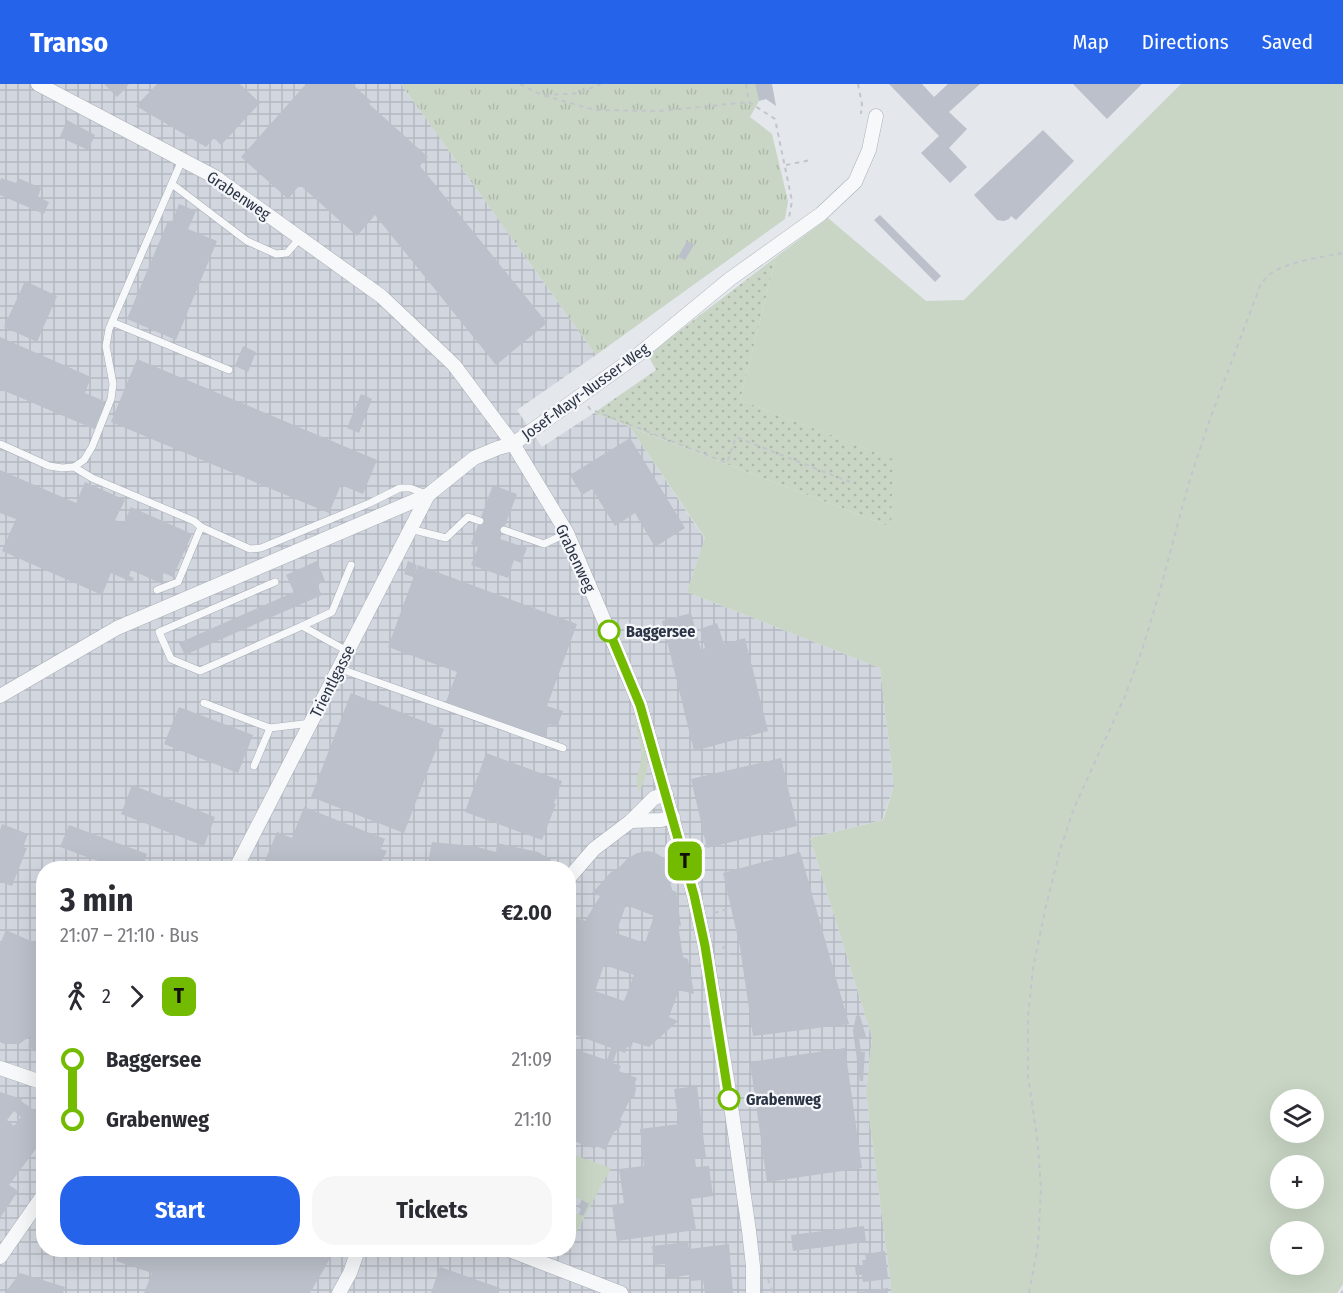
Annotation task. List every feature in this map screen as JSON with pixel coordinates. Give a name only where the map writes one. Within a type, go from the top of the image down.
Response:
[{"type":"street","name":"Grabenweg","points":[[38,84],[215,177],[381,296],[454,365],[513,444],[567,533],[640,705],[694,895],[705,946],[728,1085],[753,1266],[753,1293]]},
{"type":"street","name":"Josef-Mayr-Nusser-Weg","points":[[0,696],[117,628],[428,495],[474,458],[498,447],[513,444],[639,354],[730,279],[821,214],[855,182],[868,150],[876,116]]},
{"type":"street","name":"Trientlgasse","points":[[240,861],[428,495]]},
{"type":"street","points":[[576,870],[594,849],[631,820],[654,798],[666,794]]},
{"type":"street","points":[[631,820],[661,820],[672,817]]},
{"type":"street","points":[[0,1068],[36,1080]]},
{"type":"street","points":[[0,1257],[36,1205]]},
{"type":"street","points":[[350,1273],[356,1257]]},
{"type":"street","points":[[339,1293],[363,1257]]},
{"type":"street","points":[[527,1257],[621,1293]]},
{"type":"street","name":"Grabenweg","points":[[753,1266],[762,1293]]},
{"type":"lane","points":[[0,444],[49,466],[74,467],[84,460],[92,447],[111,399],[112,384],[106,346],[109,329],[182,159]]},
{"type":"lane","points":[[172,184],[247,241],[276,254],[287,253],[300,238]]},
{"type":"lane","points":[[112,322],[229,370]]},
{"type":"lane","points":[[74,467],[92,478],[194,521],[201,527],[250,549],[261,548],[370,503],[400,488],[410,488],[428,495]]},
{"type":"lane","points":[[410,528],[446,538],[468,517],[480,521]]},
{"type":"lane","points":[[157,590],[177,582],[201,527]]},
{"type":"lane","points":[[504,530],[544,544],[567,533]]},
{"type":"lane","points":[[275,582],[159,632],[171,659],[200,670],[332,612],[351,565]]},
{"type":"lane","points":[[302,626],[347,651]]},
{"type":"lane","points":[[338,668],[563,748]]},
{"type":"lane","points":[[204,703],[270,728],[311,723]]},
{"type":"lane","points":[[254,766],[270,728]]},
{"type":"path","points":[[520,84],[542,95],[595,110],[660,111],[749,102],[775,119],[792,201],[788,224]]},
{"type":"path","points":[[542,95],[579,93],[601,84]]},
{"type":"path","points":[[746,84],[749,102]]},
{"type":"path","points":[[786,165],[811,160]]},
{"type":"path","points":[[1029,1293],[1038,1245],[1041,1189],[1028,1075],[1028,1018],[1037,947],[1060,850],[1074,808],[1125,696],[1142,650],[1189,482],[1260,286],[1269,275],[1281,268],[1343,253]]},
{"type":"path","points":[[581,395],[590,409],[727,463],[736,437],[850,482]]},
{"type":"path","points":[[714,913],[731,908]]},
{"type":"path","points":[[722,948],[726,947],[727,954],[730,954]]},
{"type":"path","points":[[768,1274],[773,1293]]},
{"type":"shaded area","points":[[0,84],[401,84],[596,355],[517,410],[542,447],[594,413],[630,427],[705,539],[687,592],[880,668],[894,786],[882,820],[810,838],[872,1037],[866,1093],[892,1293],[0,1293]]},
{"type":"green space","points":[[401,84],[755,84],[759,101],[750,117],[772,134],[788,201],[785,219],[596,355]]},
{"type":"green space","points":[[1181,84],[1343,84],[1343,1284],[1337,1293],[892,1293],[866,1093],[872,1037],[810,838],[883,820],[894,786],[880,668],[687,592],[705,538],[630,427],[891,527],[892,459],[740,400],[776,257],[828,218],[926,301],[964,300]]},
{"type":"green space","points":[[776,257],[740,400],[893,459],[891,527],[594,413],[656,370],[648,355]]},
{"type":"green space","points":[[634,722],[638,724],[647,758],[646,775],[639,792],[636,779],[641,750]]},
{"type":"green space","points":[[576,1156],[611,1168],[576,1233],[576,1215],[578,1213],[583,1216],[589,1204],[576,1198]]},
{"type":"building","points":[[104,84],[129,84],[117,97]]},
{"type":"building","points":[[157,84],[240,84],[260,103],[221,145],[214,138],[206,147],[136,106]]},
{"type":"building","points":[[306,84],[352,84],[371,101],[369,104],[428,157],[420,166],[547,323],[496,365],[375,215],[357,236],[300,185],[288,199],[241,157]]},
{"type":"building","points":[[755,84],[772,84],[776,106],[766,99],[759,101]]},
{"type":"building","points":[[889,84],[922,84],[934,97],[948,84],[980,84],[949,112],[967,129],[949,148],[967,167],[950,183],[921,153],[939,136]]},
{"type":"building","points":[[1073,84],[1142,84],[1107,119]]},
{"type":"building","points":[[67,120],[95,135],[88,150],[60,137]]},
{"type":"building","points":[[1043,130],[1074,161],[1016,220],[1011,216],[1004,221],[997,220],[974,195]]},
{"type":"building","points":[[1,178],[16,183],[18,178],[41,188],[38,197],[49,202],[44,214],[0,195]]},
{"type":"building","points":[[179,204],[196,211],[188,229],[217,241],[176,340],[127,319],[168,221],[172,222]]},
{"type":"building","points":[[880,215],[941,276],[935,282],[874,220]]},
{"type":"building","points":[[687,241],[694,245],[685,260],[678,257]]},
{"type":"building","points":[[25,281],[57,296],[37,342],[4,327]]},
{"type":"building","points":[[0,337],[91,377],[85,393],[106,402],[94,429],[0,389]]},
{"type":"building","points":[[243,346],[256,352],[248,372],[235,366]]},
{"type":"building","points":[[137,359],[377,460],[363,494],[341,485],[329,513],[111,422]]},
{"type":"building","points":[[361,394],[372,399],[359,433],[347,428]]},
{"type":"building","points":[[630,438],[685,528],[655,547],[635,513],[615,526],[592,489],[582,495],[570,475]]},
{"type":"building","points":[[0,470],[76,503],[85,482],[125,500],[115,520],[124,523],[131,507],[192,534],[173,577],[164,573],[160,583],[131,570],[129,576],[134,578],[132,582],[111,573],[102,595],[2,551],[16,519],[0,513]]},
{"type":"building","points":[[493,485],[517,494],[500,539],[527,548],[521,563],[514,560],[508,578],[471,565],[478,547],[471,544]]},
{"type":"building","points":[[317,561],[325,581],[317,585],[322,595],[185,655],[179,643],[294,592],[286,575]]},
{"type":"building","points":[[408,561],[417,565],[413,577],[404,574]]},
{"type":"building","points":[[418,565],[577,624],[547,706],[563,711],[557,727],[549,724],[544,739],[446,702],[457,672],[388,647]]},
{"type":"building","points":[[691,613],[701,650],[705,648],[700,629],[717,623],[724,644],[745,638],[768,731],[694,751],[662,621]]},
{"type":"building","points":[[351,693],[444,729],[404,833],[311,797]]},
{"type":"building","points":[[179,707],[253,735],[238,773],[164,744]]},
{"type":"building","points":[[486,753],[562,781],[542,840],[465,812]]},
{"type":"building","points":[[781,758],[797,826],[707,848],[691,779]]},
{"type":"building","points":[[132,785],[215,817],[204,846],[121,814]]},
{"type":"building","points":[[304,807],[385,839],[381,849],[387,851],[382,861],[265,861],[277,832],[292,838]]},
{"type":"building","points":[[2,824],[28,834],[23,847],[27,848],[12,886],[0,882]]},
{"type":"building","points":[[69,825],[147,854],[144,861],[98,861],[60,847]]},
{"type":"building","points":[[432,842],[473,846],[496,852],[497,843],[538,852],[551,860],[550,861],[428,861]]},
{"type":"building","points":[[648,851],[665,859],[672,890],[676,892],[683,957],[688,959],[694,994],[679,990],[669,1017],[678,1021],[649,1047],[633,1042],[631,1048],[627,1047],[625,1053],[617,1050],[613,1063],[621,1066],[619,1071],[637,1078],[636,1089],[634,1098],[631,1097],[620,1120],[623,1121],[619,1129],[614,1132],[605,1150],[594,1145],[593,1148],[576,1142],[576,1050],[607,1060],[611,1048],[576,1035],[576,918],[585,921],[600,896],[592,893],[613,870],[616,871],[627,859],[637,853]],"holes":[[[626,905],[654,916],[645,943],[616,933]],[[604,965],[634,975],[624,1001],[595,991]]]},
{"type":"building","points":[[800,852],[849,1024],[753,1036],[740,947],[723,873]]},
{"type":"building","points":[[6,930],[36,943],[36,1050],[28,1047],[32,1038],[29,1037],[19,1044],[0,1042],[0,944]]},
{"type":"building","points":[[856,1016],[860,1016],[866,1037],[859,1038],[861,1052],[865,1052],[863,1081],[860,1081],[853,1031]]},
{"type":"building","points":[[845,1048],[862,1168],[767,1182],[750,1062]]},
{"type":"building","points":[[697,1086],[706,1158],[695,1159],[696,1167],[709,1166],[713,1196],[691,1199],[696,1230],[617,1241],[612,1205],[624,1203],[619,1169],[644,1166],[640,1129],[679,1124],[674,1089]]},
{"type":"building","points":[[0,1092],[22,1099],[21,1101],[36,1111],[36,1149],[9,1185],[18,1191],[0,1218]],"holes":[[[14,1111],[21,1117],[14,1126],[7,1120]]]},
{"type":"building","points":[[582,1200],[589,1204],[583,1216],[579,1214],[581,1209],[578,1207]]},
{"type":"building","points":[[864,1226],[866,1242],[793,1251],[791,1235]]},
{"type":"building","points":[[688,1242],[689,1249],[729,1244],[733,1293],[705,1293],[703,1280],[690,1281],[689,1275],[667,1278],[665,1264],[654,1265],[652,1246]]},
{"type":"building","points":[[885,1251],[888,1279],[863,1282],[862,1275],[856,1275],[855,1266],[863,1265],[862,1260],[866,1260],[865,1254]]},
{"type":"building","points":[[117,1257],[331,1257],[310,1293],[144,1293],[152,1273],[116,1261]]},
{"type":"building","points":[[440,1267],[500,1288],[498,1293],[431,1293]]},
{"type":"building","points":[[20,1273],[65,1287],[63,1293],[5,1293]]},
{"type":"building","points":[[888,1288],[888,1293],[858,1293],[858,1292]]},
{"type":"bus line","name":"T","points":[[609,631],[640,705],[694,895],[705,946],[729,1099]]},
{"type":"place","name":"Baggersee","points":[[609,631]]},
{"type":"place","name":"Grabenweg","points":[[729,1099]]}]
